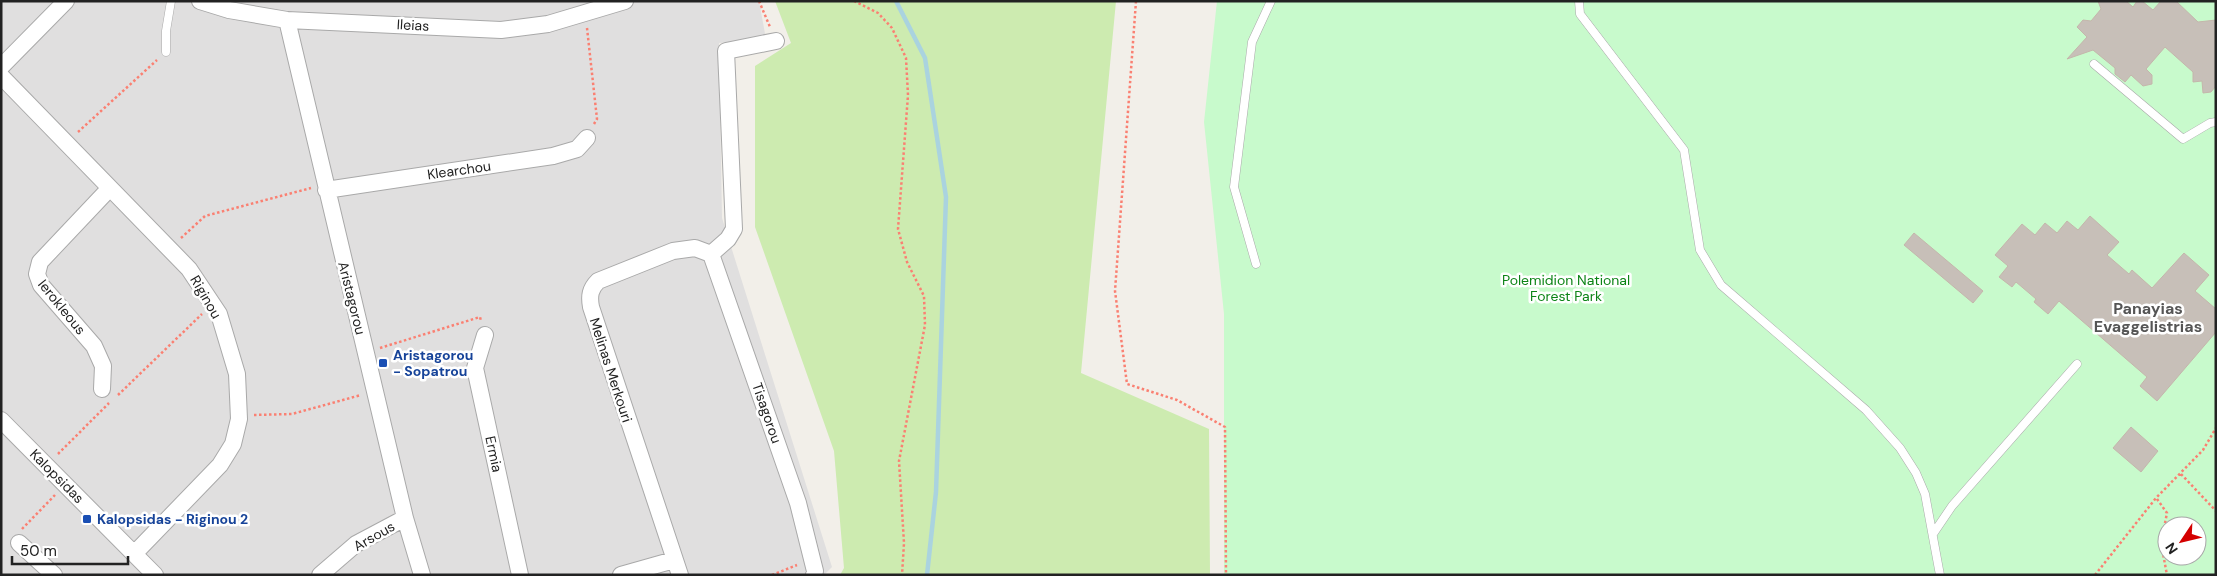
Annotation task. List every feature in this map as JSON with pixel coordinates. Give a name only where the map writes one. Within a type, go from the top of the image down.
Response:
[{"type":"street","points":[[1,67],[66,1]]},
{"type":"street","name":"Ileias","points":[[200,1],[229,10],[287,20],[501,30],[548,24],[625,1]]},
{"type":"street","name":"Aristagorou","points":[[287,20],[374,391],[405,518],[422,575]]},
{"type":"street","points":[[711,254],[728,238],[734,229],[726,51],[776,41]]},
{"type":"street","name":"Riginou","points":[[1,76],[190,269],[218,314],[237,374],[239,415],[233,444],[220,465],[134,554]]},
{"type":"street","name":"Klearchou","points":[[325,187],[553,156],[576,149],[587,138]]},
{"type":"street","name":"Ierokleous","points":[[102,389],[103,366],[94,346],[41,285],[37,274],[40,262],[110,189]]},
{"type":"street","name":"Melinas Merkouri","points":[[677,567],[589,296],[592,287],[598,281],[673,251],[695,248],[711,254]]},
{"type":"street","name":"Tisagorou","points":[[711,254],[798,503],[813,567]]},
{"type":"street","name":"Ermia","points":[[485,335],[475,368],[520,575]]},
{"type":"street","name":"Kalopsidas","points":[[1,420],[155,575]]},
{"type":"street","name":"Arsous","points":[[320,575],[356,544],[405,518]]},
{"type":"street","points":[[18,543],[54,575]]},
{"type":"street","points":[[621,575],[677,567]]},
{"type":"lane","points":[[166,52],[166,31],[171,1]]},
{"type":"lane","points":[[1256,264],[1234,188],[1252,42],[1271,1]]},
{"type":"lane","points":[[1579,1],[1580,14],[1684,150],[1700,250],[1721,285],[1866,410],[1900,448],[1916,473],[1925,494],[1940,575]]},
{"type":"lane","points":[[2094,64],[2183,139],[2210,122],[2216,122]]},
{"type":"lane","points":[[1933,534],[1952,506],[2077,364]]},
{"type":"path","points":[[758,1],[776,41]]},
{"type":"path","points":[[854,1],[878,13],[888,23],[906,58],[908,95],[898,229],[907,262],[924,296],[925,325],[899,461],[904,542],[902,575]]},
{"type":"path","points":[[1136,1],[1115,291],[1127,384],[1177,400],[1225,427],[1226,575]]},
{"type":"path","points":[[586,14],[596,119],[587,138]]},
{"type":"path","points":[[66,144],[166,52]]},
{"type":"path","points":[[170,249],[205,216],[325,187]]},
{"type":"path","points":[[46,466],[212,304]]},
{"type":"path","points":[[365,353],[480,317],[485,335]]},
{"type":"path","points":[[239,415],[292,414],[374,391]]},
{"type":"path","points":[[2095,575],[2156,498],[2203,450],[2216,428]]},
{"type":"path","points":[[2180,474],[2216,511]]},
{"type":"path","points":[[38,513],[55,495]]},
{"type":"path","points":[[2156,498],[2167,513],[2161,543],[2167,575]]},
{"type":"path","points":[[772,575],[813,567]]},
{"type":"shaded area","points":[[1,1],[759,1],[766,39],[719,43],[722,218],[832,567],[824,575],[1,575]]},
{"type":"green space","points":[[775,1],[1116,1],[1081,373],[1209,429],[1210,575],[840,575],[844,568],[834,451],[755,227],[755,66],[791,43]]},
{"type":"green space","name":"Polemidion National Forest Park","points":[[1217,1],[2216,1],[2216,575],[1224,575],[1224,314],[1204,122]]},
{"type":"building","points":[[2098,1],[2126,1],[2133,7],[2137,1],[2142,1],[2153,10],[2161,1],[2176,1],[2198,22],[2216,20],[2216,86],[2211,92],[2203,93],[2202,81],[2193,82],[2193,72],[2165,47],[2146,69],[2152,75],[2152,84],[2143,86],[2131,75],[2125,82],[2115,74],[2115,68],[2093,50],[2067,59],[2087,37],[2077,27],[2083,20],[2091,21],[2101,9]]},
{"type":"building","points":[[2090,216],[2119,242],[2107,255],[2129,274],[2132,270],[2152,288],[2184,253],[2209,275],[2195,291],[2216,309],[2216,332],[2157,401],[2140,386],[2147,377],[2059,301],[2048,314],[2034,302],[2036,299],[2016,282],[2012,287],[1999,277],[2008,266],[1995,255],[2022,224],[2035,235],[2045,223],[2057,233],[2067,221],[2078,230]]},
{"type":"building","points":[[1914,233],[1983,291],[1973,303],[1904,245]]},
{"type":"building","points":[[2131,427],[2158,451],[2141,472],[2113,448]]},
{"type":"waterway","points":[[896,1],[925,58],[946,197],[936,492],[927,575]]},
{"type":"place","name":"Aristagorou - Sopatrou","points":[[383,363]]},
{"type":"place","name":"Kalopsidas - Riginou 2","points":[[87,519]]},
{"type":"district","name":"Panayias Evaggelistrias","points":[[2148,317]]}]
